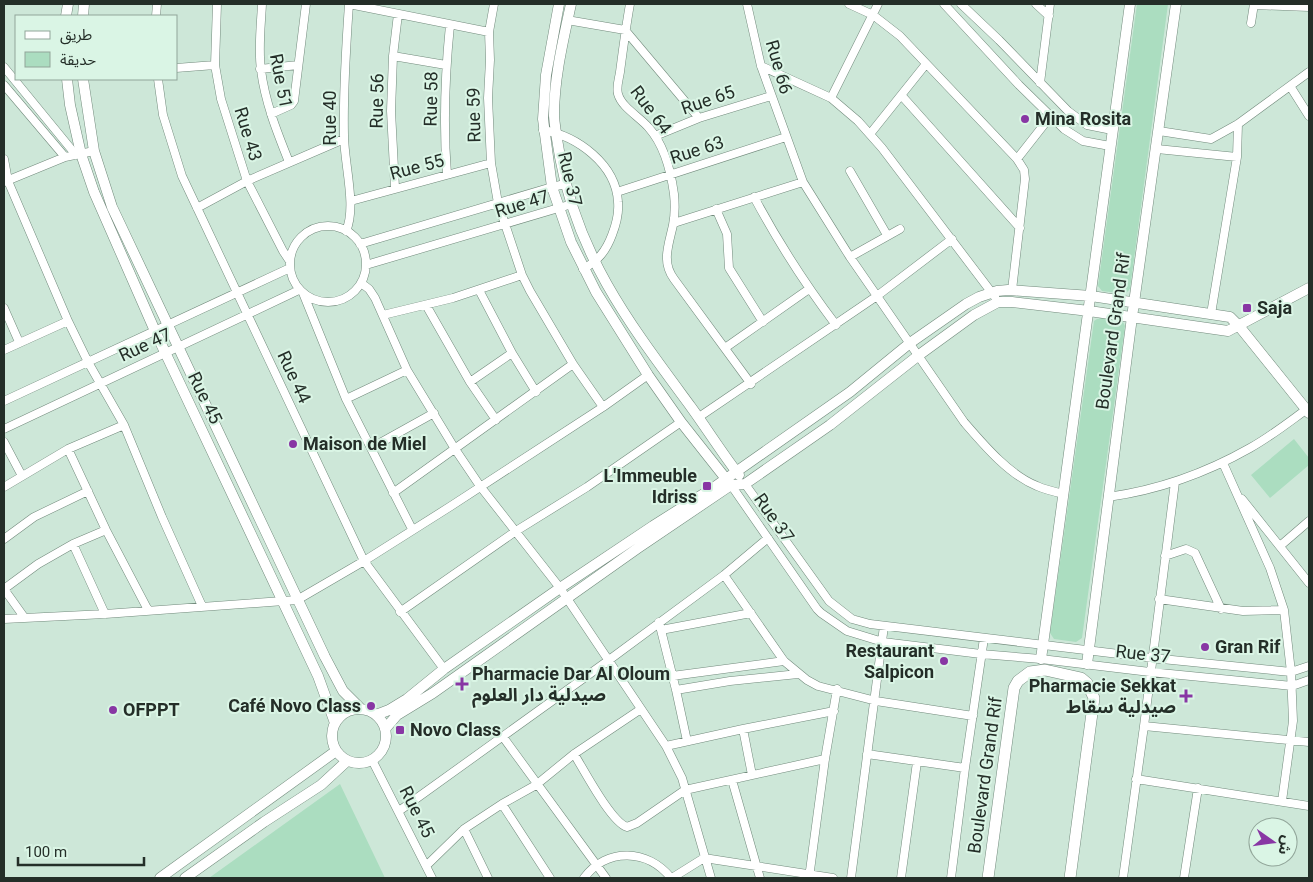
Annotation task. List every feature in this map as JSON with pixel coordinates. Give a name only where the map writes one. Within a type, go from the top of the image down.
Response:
[{"type":"main road","name":"Boulevard Grand Rif","points":[[988,878],[1014,688],[1023,676],[1038,670],[1081,678],[1092,690],[1094,698],[1070,878]]},
{"type":"street","name":"Rue 43","points":[[217,4],[215,65],[224,109],[247,181],[283,251],[289,260],[290,258]]},
{"type":"street","name":"Rue 51","points":[[262,4],[259,38],[260,69],[271,114],[289,162]]},
{"type":"street","points":[[271,114],[293,104],[306,4]]},
{"type":"street","points":[[349,4],[490,32]]},
{"type":"street","name":"Rue 40","points":[[346,231],[351,218],[344,138],[349,4]]},
{"type":"street","name":"Rue 59","points":[[494,4],[490,32],[488,98],[491,163],[498,203],[522,275],[536,303],[573,364],[603,407]]},
{"type":"street","name":"Rue 37","points":[[559,4],[546,75],[543,130],[552,187],[570,242],[610,316],[648,375],[728,482],[821,613],[847,631],[883,642],[1292,686]]},
{"type":"street","name":"Rue 37","points":[[570,4],[554,97],[556,132],[565,184],[587,247],[610,291],[632,324],[829,601],[852,619],[870,624],[1152,658],[1292,672]]},
{"type":"street","name":"Rue 64","points":[[630,4],[625,30],[618,94],[623,103],[642,120],[655,136],[663,152],[670,174],[674,197],[674,223],[666,254],[668,268],[674,280],[751,384]]},
{"type":"street","name":"Rue 66","points":[[747,4],[760,66],[803,182],[850,257],[964,422],[982,442],[1017,474],[1035,486],[1064,494]]},
{"type":"street","points":[[849,4],[873,15],[900,36],[1017,159],[1024,170],[1025,179],[1012,290]]},
{"type":"street","points":[[832,98],[878,4]]},
{"type":"street","points":[[944,4],[1050,117],[1064,129],[1078,138],[1110,146]]},
{"type":"street","points":[[961,4],[1068,111],[1087,125],[1112,130]]},
{"type":"street","points":[[1036,4],[1049,16]]},
{"type":"street","points":[[1040,83],[1050,4]]},
{"type":"street","name":"Boulevard Grand Rif","points":[[1041,659],[1130,4]]},
{"type":"street","name":"Boulevard Grand Rif","points":[[1086,664],[1176,4]]},
{"type":"street","points":[[1251,23],[1254,4],[1309,7]]},
{"type":"street","name":"Rue 56","points":[[395,188],[391,120],[393,56],[398,14]]},
{"type":"street","points":[[567,20],[625,30],[699,118]]},
{"type":"street","name":"Rue 58","points":[[448,174],[445,122],[446,64],[450,25]]},
{"type":"street","points":[[393,56],[446,64]]},
{"type":"street","points":[[870,134],[926,64]]},
{"type":"street","points":[[178,68],[215,65]]},
{"type":"street","points":[[260,69],[298,65]]},
{"type":"street","points":[[760,66],[832,98],[858,121],[952,239],[998,302]]},
{"type":"street","points":[[4,67],[15,80]]},
{"type":"street","points":[[1159,132],[1211,139],[1238,124],[1309,72]]},
{"type":"street","points":[[15,80],[79,154]]},
{"type":"street","name":"Rue 45","points":[[68,80],[70,105],[79,154],[94,192],[165,353],[325,691],[335,723]]},
{"type":"street","name":"Rue 45","points":[[83,80],[94,151],[112,207],[169,324],[297,600],[343,691],[361,710]]},
{"type":"street","name":"Rue 44","points":[[158,80],[163,115],[182,176],[364,561],[444,669]]},
{"type":"street","points":[[4,85],[65,156]]},
{"type":"street","points":[[1290,86],[1309,116]]},
{"type":"street","name":"Rue 65","points":[[655,136],[699,118],[771,96]]},
{"type":"street","points":[[902,96],[1020,228]]},
{"type":"street","points":[[1017,159],[1050,117]]},
{"type":"street","points":[[1211,314],[1236,157],[1238,124]]},
{"type":"street","points":[[543,130],[556,132],[581,146],[599,161],[606,169],[617,192],[618,210],[614,230],[606,249],[594,263],[583,269]]},
{"type":"street","name":"Rue 63","points":[[617,192],[786,137]]},
{"type":"street","points":[[197,208],[247,181],[344,138]]},
{"type":"street","points":[[1156,149],[1236,157]]},
{"type":"street","points":[[6,182],[65,156],[94,151]]},
{"type":"street","points":[[4,159],[6,182],[68,321],[88,362],[124,425],[162,517],[202,606]]},
{"type":"street","name":"Rue 55","points":[[350,201],[491,163]]},
{"type":"street","points":[[850,171],[887,235]]},
{"type":"street","points":[[674,223],[803,182]]},
{"type":"street","name":"Rue 47","points":[[360,244],[565,184]]},
{"type":"street","points":[[754,197],[809,289],[836,325]]},
{"type":"street","name":"Rue 47","points":[[366,265],[572,204]]},
{"type":"street","points":[[716,210],[727,234],[728,268],[764,322]]},
{"type":"street","points":[[301,292],[314,300],[328,302],[341,300],[352,293],[361,283],[366,265],[365,254],[354,236],[346,231],[328,226],[311,230],[301,237],[294,247],[290,258],[290,268],[293,280],[301,292],[346,399],[412,529]]},
{"type":"street","points":[[850,257],[900,229]]},
{"type":"street","points":[[699,417],[751,384],[878,296],[952,239]]},
{"type":"street","name":"Rue 47","points":[[4,401],[290,268]]},
{"type":"street","points":[[383,315],[479,290],[522,275]]},
{"type":"street","points":[[361,283],[373,295],[407,370],[480,486],[560,588],[666,746],[676,764],[685,790],[711,878]]},
{"type":"street","points":[[376,715],[389,710],[407,699],[444,669],[560,588],[728,482],[745,484],[830,425],[919,355],[974,315],[998,302],[1088,311],[1228,331],[1309,288]]},
{"type":"street","points":[[725,348],[809,289]]},
{"type":"street","points":[[479,290],[512,353],[536,392]]},
{"type":"street","points":[[385,729],[397,716],[433,693],[728,482],[736,472],[850,392],[910,343],[966,304],[992,292],[1012,290],[1091,296],[1230,318],[1239,326],[1309,411],[1251,448],[1222,463],[1144,492],[1108,497]]},
{"type":"street","name":"Rue 47","points":[[4,428],[178,346],[301,292]]},
{"type":"street","points":[[426,305],[470,382],[496,420]]},
{"type":"street","points":[[4,308],[19,342]]},
{"type":"street","points":[[4,350],[68,321]]},
{"type":"street","points":[[470,382],[512,353]]},
{"type":"street","points":[[393,493],[573,364]]},
{"type":"street","points":[[346,399],[407,370]]},
{"type":"street","points":[[4,619],[297,600],[364,561],[451,506],[603,407],[648,375]]},
{"type":"street","points":[[371,448],[434,412]]},
{"type":"street","points":[[400,612],[516,531],[587,487],[682,422]]},
{"type":"street","points":[[4,476],[6,486],[68,449],[124,425]]},
{"type":"street","points":[[4,442],[22,476]]},
{"type":"street","points":[[68,449],[106,530],[148,610]]},
{"type":"street","points":[[1222,463],[1270,568],[1284,610],[1292,672],[1292,740],[1282,801]]},
{"type":"street","points":[[1123,878],[1175,482]]},
{"type":"street","points":[[1232,488],[1280,546],[1306,573],[1309,583]]},
{"type":"street","points":[[4,539],[34,516],[88,491]]},
{"type":"street","points":[[1280,546],[1309,521]]},
{"type":"street","points":[[24,617],[4,589],[38,564],[73,544],[106,530]]},
{"type":"street","points":[[398,811],[609,660],[660,626],[768,538]]},
{"type":"street","points":[[73,544],[104,614]]},
{"type":"street","points":[[1165,556],[1186,550],[1195,553],[1221,609]]},
{"type":"street","points":[[724,575],[784,661],[798,674],[818,686],[876,701],[972,716]]},
{"type":"street","points":[[1159,599],[1250,612],[1284,610]]},
{"type":"street","points":[[817,609],[829,601]]},
{"type":"street","points":[[660,626],[751,613]]},
{"type":"street","points":[[660,626],[687,740]]},
{"type":"street","points":[[851,878],[876,701],[884,626]]},
{"type":"street","points":[[951,878],[984,638]]},
{"type":"street","points":[[672,676],[784,661]]},
{"type":"street","points":[[1292,672],[1309,666]]},
{"type":"street","points":[[728,668],[730,681]]},
{"type":"street","points":[[676,690],[730,681],[798,674]]},
{"type":"street","points":[[1292,686],[1309,680]]},
{"type":"street","points":[[809,876],[825,758],[837,690]]},
{"type":"street","points":[[426,866],[464,829],[502,804],[536,785],[574,754],[641,709]]},
{"type":"street","points":[[349,711],[369,711],[376,715],[385,729],[385,741],[381,752],[372,760],[360,764],[347,761],[336,751],[332,742],[332,732],[335,723],[349,711]]},
{"type":"street","points":[[666,746],[687,740],[834,712]]},
{"type":"street","points":[[1144,726],[1309,742]]},
{"type":"street","points":[[743,729],[752,775]]},
{"type":"street","points":[[503,736],[536,785],[606,878]]},
{"type":"street","points":[[160,878],[336,751]]},
{"type":"street","points":[[574,754],[606,805],[619,823],[625,827],[632,826],[685,790],[825,758]]},
{"type":"street","points":[[867,754],[965,768]]},
{"type":"street","name":"Rue 45","points":[[372,760],[432,878]]},
{"type":"street","points":[[185,878],[264,822],[321,785],[347,761]]},
{"type":"street","points":[[901,878],[917,762]]},
{"type":"street","points":[[1136,779],[1309,806]]},
{"type":"street","points":[[732,780],[760,878]]},
{"type":"street","points":[[1184,878],[1198,788]]},
{"type":"street","points":[[502,804],[550,878]]},
{"type":"street","points":[[464,829],[488,878]]},
{"type":"street","points":[[584,878],[589,871],[616,857],[637,856],[657,864],[672,878],[704,858],[809,876],[833,878]]},
{"type":"green space","points":[[1137,4],[1168,4],[1130,289],[1125,294],[1102,291],[1098,286]]},
{"type":"green space","points":[[1101,318],[1122,320],[1125,326],[1082,638],[1076,642],[1054,639],[1050,633],[1094,321]]},
{"type":"green space","points":[[1294,439],[1309,458],[1309,465],[1270,498],[1251,475]]},
{"type":"green space","points":[[340,784],[385,878],[209,878]]},
{"type":"place","name":"Mina Rosita","points":[[1025,119]]},
{"type":"place","name":"Saja","points":[[1247,308]]},
{"type":"place","name":"Maison de Miel","points":[[293,444]]},
{"type":"place","name":"L'Immeuble Idriss","points":[[707,486]]},
{"type":"place","name":"Gran Rif","points":[[1205,647]]},
{"type":"place","name":"Restaurant Salpicon","points":[[944,661]]},
{"type":"place","name":"Pharmacie Dar Al Oloum صيدلية دار العلوم","points":[[462,684]]},
{"type":"place","name":"Pharmacie Sekkat صيدلية سقاط","points":[[1186,696]]},
{"type":"place","name":"Café Novo Class","points":[[371,706]]},
{"type":"place","name":"OFPPT","points":[[113,710]]},
{"type":"place","name":"Novo Class","points":[[400,730]]}]
